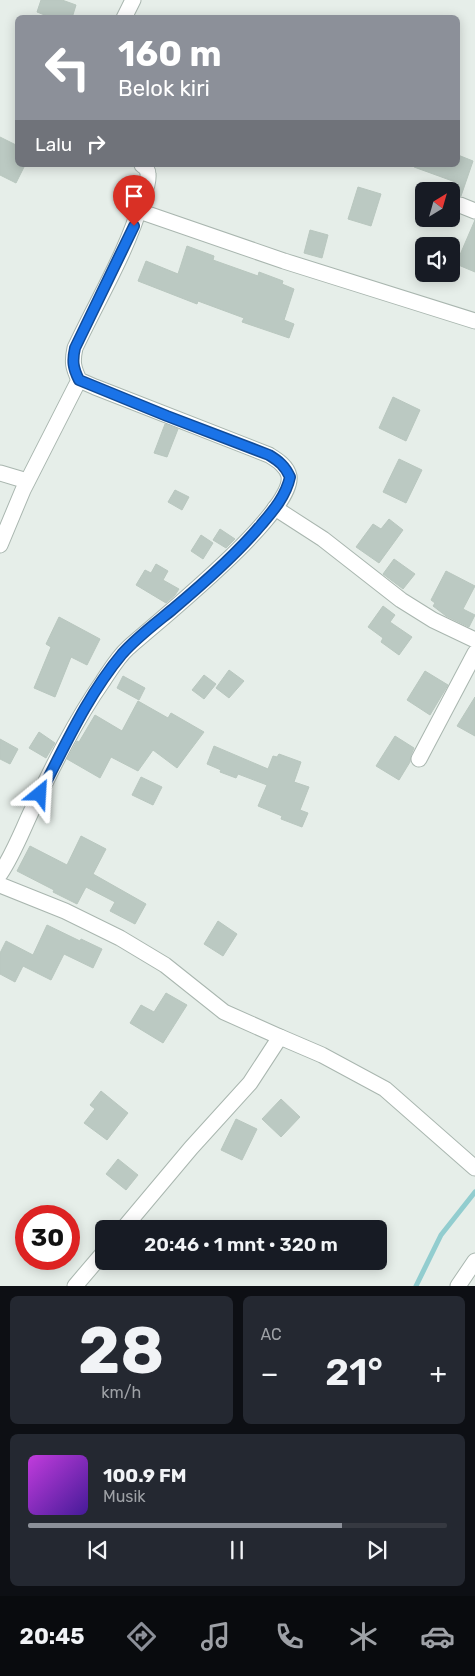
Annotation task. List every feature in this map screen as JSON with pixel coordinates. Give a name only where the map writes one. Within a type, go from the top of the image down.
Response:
[{"type":"street","points":[[126,15],[133,0]]},
{"type":"street","points":[[0,874],[73,730],[91,697],[108,673],[123,653],[209,578],[251,537],[284,496],[290,477],[286,468],[269,455],[79,380],[74,371],[72,360],[75,348],[125,246],[139,211],[147,186],[148,173],[145,167]]},
{"type":"street","points":[[460,205],[475,211]]},
{"type":"street","points":[[139,211],[284,261],[475,321]]},
{"type":"street","points":[[0,545],[27,481],[79,380]]},
{"type":"street","points":[[0,473],[27,481]]},
{"type":"street","points":[[275,508],[323,539],[401,600],[433,620],[475,640]]},
{"type":"street","points":[[419,759],[475,652]]},
{"type":"street","points":[[0,885],[65,911],[120,938],[165,965],[224,1012],[322,1055],[385,1088],[475,1168]]},
{"type":"street","points":[[131,1220],[191,1148],[250,1083],[280,1037]]},
{"type":"street","points":[[458,1286],[475,1261]]},
{"type":"street","points":[[75,1286],[95,1263]]},
{"type":"building","points":[[41,0],[62,0],[76,5],[73,15],[44,15],[37,12]]},
{"type":"building","points":[[0,137],[15,144],[15,167],[24,167],[16,183],[0,175]]},
{"type":"building","points":[[460,156],[473,161],[461,196],[460,182],[414,167],[460,167]]},
{"type":"building","points":[[358,187],[381,194],[371,226],[348,219]]},
{"type":"building","points":[[475,220],[475,272],[460,266],[460,255]]},
{"type":"building","points":[[310,230],[328,235],[322,258],[304,253]]},
{"type":"building","points":[[187,246],[214,256],[213,260],[258,276],[259,272],[283,281],[282,284],[294,289],[284,320],[294,324],[289,338],[242,322],[244,318],[198,301],[197,304],[138,281],[146,261],[178,274]]},
{"type":"building","points":[[393,397],[420,410],[406,441],[379,428]]},
{"type":"building","points":[[165,424],[178,429],[167,457],[154,453]]},
{"type":"building","points":[[399,459],[422,470],[406,503],[383,492]]},
{"type":"building","points":[[175,490],[189,497],[182,510],[168,502]]},
{"type":"building","points":[[389,519],[403,530],[379,563],[356,547],[373,524],[381,529]]},
{"type":"building","points":[[220,529],[235,539],[226,548],[213,540]]},
{"type":"building","points":[[201,535],[213,543],[203,559],[191,551]]},
{"type":"building","points":[[394,559],[415,574],[403,589],[383,574]]},
{"type":"building","points":[[156,564],[168,571],[163,580],[179,589],[166,603],[136,585],[145,570],[151,573]]},
{"type":"building","points":[[446,571],[475,586],[463,609],[475,615],[469,627],[446,616],[433,606],[435,603],[431,600]]},
{"type":"building","points":[[383,606],[395,615],[390,622],[412,637],[399,655],[381,642],[383,638],[368,627]]},
{"type":"building","points":[[59,617],[100,639],[87,665],[71,657],[55,697],[34,688],[51,647],[46,644]]},
{"type":"building","points":[[229,670],[244,681],[229,698],[216,688]]},
{"type":"building","points":[[425,671],[448,685],[430,715],[407,700]]},
{"type":"building","points":[[204,675],[216,684],[204,699],[192,690]]},
{"type":"building","points":[[123,676],[145,688],[139,700],[117,688]]},
{"type":"building","points":[[475,697],[475,736],[457,726]]},
{"type":"building","points":[[138,701],[168,718],[171,713],[204,732],[177,768],[153,750],[138,771],[111,757],[100,778],[67,759],[95,715],[122,731]]},
{"type":"building","points":[[39,732],[55,743],[46,758],[29,748]]},
{"type":"building","points":[[395,736],[414,748],[410,762],[399,780],[376,766]]},
{"type":"building","points":[[0,739],[18,749],[10,764],[0,759]]},
{"type":"building","points":[[214,746],[268,769],[273,756],[277,757],[279,754],[301,762],[294,782],[309,787],[300,810],[308,813],[302,827],[281,819],[282,816],[258,806],[267,785],[238,774],[236,778],[220,772],[221,770],[207,764]]},
{"type":"building","points":[[141,777],[162,787],[153,805],[132,795]]},
{"type":"building","points":[[81,836],[106,849],[93,874],[146,904],[135,924],[110,911],[115,902],[86,887],[77,904],[17,871],[30,846],[67,865]]},
{"type":"building","points":[[218,921],[237,934],[223,956],[204,944]]},
{"type":"building","points":[[47,925],[102,949],[93,968],[64,954],[51,980],[23,966],[15,982],[0,974],[0,953],[6,941],[33,955]]},
{"type":"building","points":[[166,993],[187,1005],[163,1043],[130,1023],[141,1005],[154,1012]]},
{"type":"building","points":[[101,1091],[128,1113],[107,1140],[84,1123],[95,1109],[90,1105]]},
{"type":"building","points":[[281,1099],[300,1117],[281,1137],[262,1119]]},
{"type":"building","points":[[236,1119],[257,1129],[242,1160],[221,1150]]},
{"type":"building","points":[[118,1159],[138,1175],[126,1190],[106,1174]]},
{"type":"waterway","points":[[416,1286],[441,1235],[475,1192]]},
{"type":"route","points":[[40,794],[91,697],[123,653],[209,578],[251,537],[284,496],[290,477],[286,468],[269,455],[79,380],[74,371],[72,360],[75,348],[134,226]]}]
